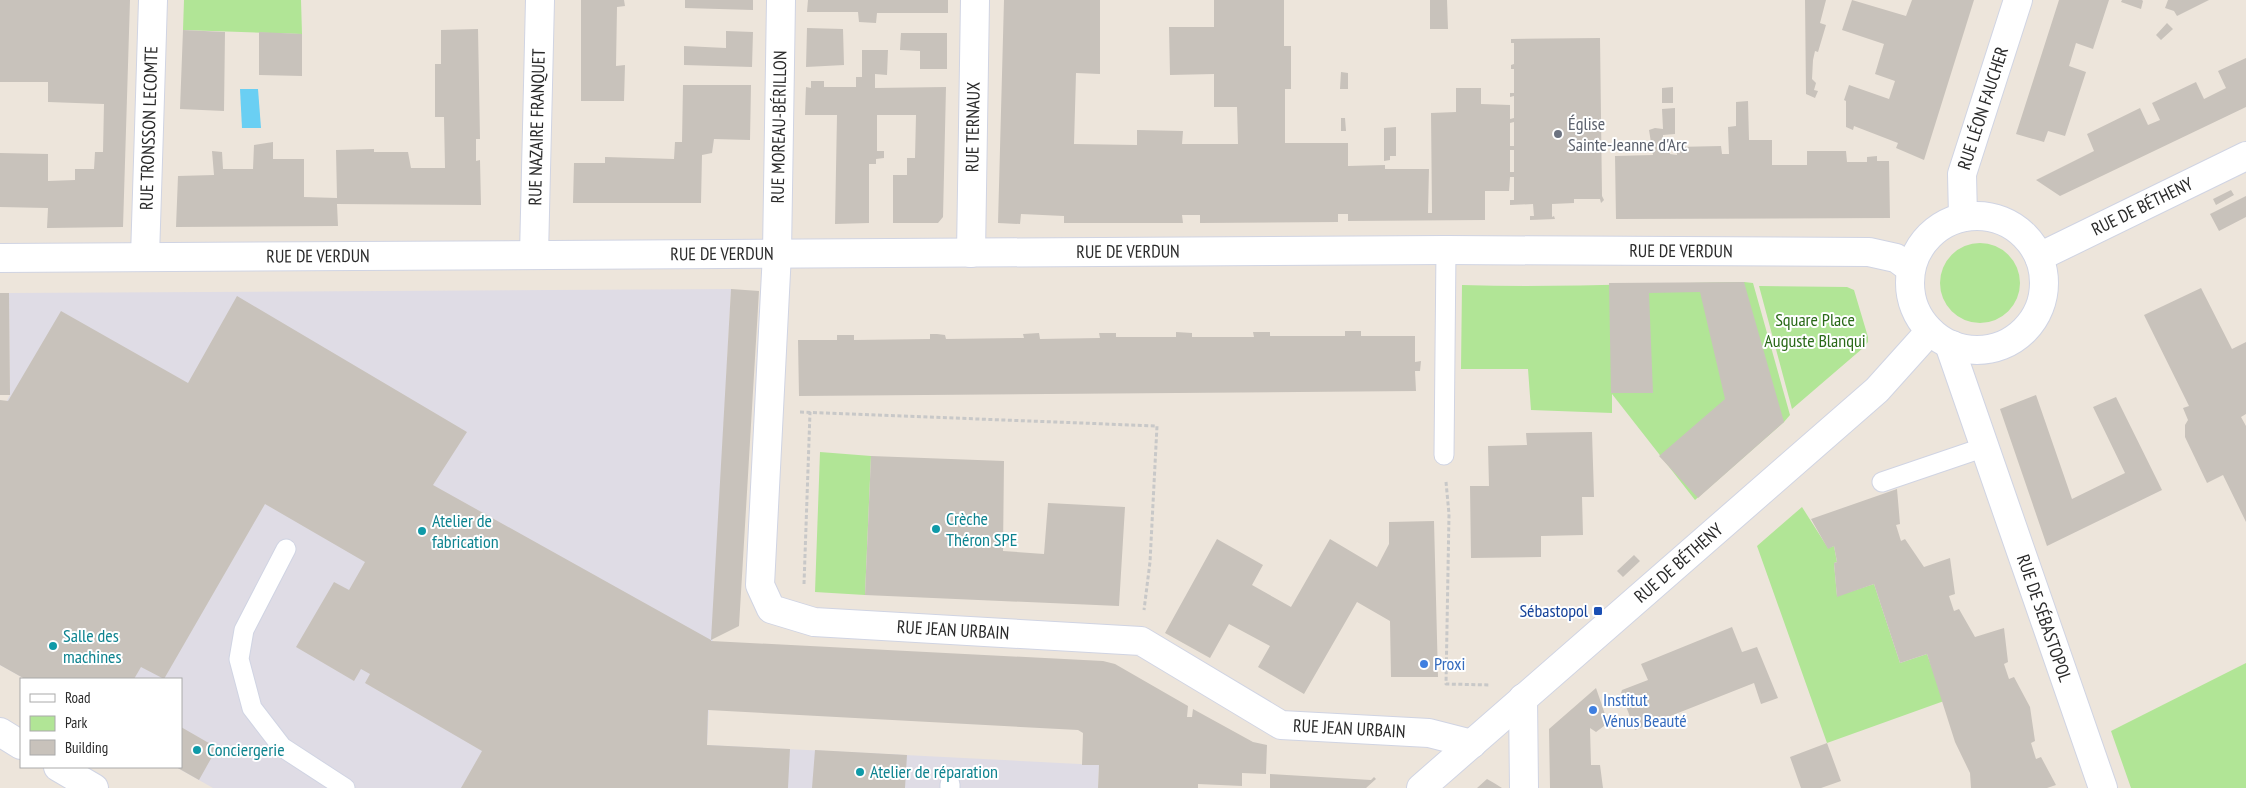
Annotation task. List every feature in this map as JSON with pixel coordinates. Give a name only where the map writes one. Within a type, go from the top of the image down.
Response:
[{"type":"street","name":"RUE TRONSSON LECOMTE","points":[[145,257],[153,0]]},
{"type":"street","name":"RUE NAZAIRE FRANQUET","points":[[534,255],[540,0]]},
{"type":"street","name":"RUE MOREAU-BÉRILLON","points":[[777,254],[781,0]]},
{"type":"street","name":"RUE TERNAUX","points":[[971,253],[975,0]]},
{"type":"street","name":"RUE LÉON FAUCHER","points":[[1964,217],[1962,174],[2018,0]]},
{"type":"street","name":"RUE DE BÉTHENY","points":[[2038,257],[2246,156]]},
{"type":"street","points":[[1964,217],[1986,217],[2008,224],[2019,231],[2038,257],[2044,279],[2041,301],[2032,321],[2016,338],[1996,348],[1974,350],[1941,338],[1916,313],[1910,291],[1911,269],[1919,248],[1931,234],[1946,223],[1964,217]]},
{"type":"street","name":"RUE DE VERDUN","points":[[0,258],[1446,250],[1870,252],[1896,258],[1911,269]]},
{"type":"street","name":"RUE JEAN URBAIN","points":[[777,254],[760,585],[771,609],[814,622],[1141,641],[1281,725],[1429,733],[1472,744]]},
{"type":"street","name":"RUE DE BÉTHENY","points":[[1421,788],[1877,390],[1941,338]]},
{"type":"street","name":"RUE DE SÉBASTOPOL","points":[[1941,338],[1951,350],[2103,788]]},
{"type":"street","points":[[1523,698],[1524,788]]},
{"type":"street","points":[[0,732],[20,744]]},
{"type":"street","points":[[60,768],[94,788]]},
{"type":"lane","points":[[1444,455],[1446,250]]},
{"type":"lane","points":[[1882,482],[1984,447]]},
{"type":"lane","points":[[286,548],[244,630],[239,659],[252,708],[282,747],[345,788]]},
{"type":"path","points":[[770,411],[1157,426],[1150,562],[1141,641]]},
{"type":"path","points":[[803,618],[810,412]]},
{"type":"path","points":[[1444,455],[1449,514],[1446,684],[1492,685],[1523,698]]},
{"type":"shaded area","points":[[731,289],[707,745],[1099,765],[1098,788],[213,788],[178,768],[182,768],[182,678],[23,678],[0,665],[0,413],[10,395],[9,293]]},
{"type":"green space","points":[[184,0],[301,0],[302,34],[183,30]]},
{"type":"green space","points":[[1972,243],[1988,243],[2002,250],[2013,261],[2020,275],[2020,291],[2017,298],[2002,316],[1988,323],[1972,323],[1958,316],[1947,305],[1940,291],[1940,275],[1947,261],[1958,250]]},
{"type":"green space","points":[[1753,283],[1790,415],[1695,500],[1612,394],[1612,413],[1531,410],[1528,369],[1461,369],[1462,285],[1568,286]]},
{"type":"green space","name":"Square Place Auguste Blanqui","points":[[1759,286],[1847,287],[1854,290],[1868,337],[1868,342],[1863,348],[1792,409]]},
{"type":"green space","points":[[820,452],[871,456],[865,595],[815,592]]},
{"type":"green space","points":[[1802,507],[1828,548],[1834,546],[1837,562],[1834,563],[1837,596],[1874,584],[1900,663],[1927,654],[1944,701],[1827,743],[1757,546]]},
{"type":"green space","points":[[2246,663],[2246,788],[2131,788],[2111,731]]},
{"type":"water","points":[[240,89],[258,89],[261,128],[242,128]]},
{"type":"building","points":[[0,0],[130,0],[123,227],[47,228],[48,208],[0,207],[0,153],[48,154],[48,181],[75,180],[75,169],[94,169],[95,152],[103,152],[104,104],[48,102],[48,82],[0,82]]},
{"type":"building","points":[[581,0],[624,0],[625,6],[617,7],[616,66],[625,65],[624,101],[581,101]]},
{"type":"building","points":[[685,0],[753,0],[753,10],[685,8]]},
{"type":"building","points":[[808,0],[948,0],[948,13],[877,13],[876,23],[859,22],[858,12],[807,12]]},
{"type":"building","points":[[1004,0],[1100,0],[1100,74],[1076,73],[1074,144],[1137,145],[1137,130],[1183,131],[1182,144],[1238,144],[1237,107],[1214,107],[1214,74],[1170,75],[1169,27],[1214,27],[1214,0],[1284,0],[1284,46],[1291,46],[1291,89],[1285,89],[1285,143],[1348,143],[1348,166],[1385,165],[1385,169],[1429,169],[1428,213],[1432,213],[1431,113],[1456,112],[1456,88],[1481,88],[1481,104],[1510,105],[1510,119],[1514,118],[1514,96],[1510,97],[1510,93],[1514,93],[1514,69],[1511,69],[1511,65],[1514,64],[1514,43],[1511,43],[1511,39],[1600,38],[1602,196],[1604,200],[1601,203],[1600,199],[1574,199],[1574,203],[1552,204],[1552,217],[1554,216],[1555,219],[1530,220],[1530,216],[1534,216],[1533,204],[1510,205],[1510,200],[1514,200],[1514,177],[1510,177],[1509,191],[1485,191],[1485,220],[1348,221],[1348,214],[1338,214],[1338,222],[1200,223],[1200,215],[1182,215],[1183,223],[1064,223],[1064,216],[1021,214],[1020,224],[998,223]],"holes":[[[1514,122],[1514,146],[1510,146],[1510,123]],[[1510,150],[1514,150],[1514,172],[1510,172]]]},
{"type":"building","points":[[1430,0],[1447,0],[1448,29],[1430,29]]},
{"type":"building","points":[[1805,0],[1826,0],[1820,23],[1826,25],[1818,52],[1815,51],[1813,60],[1812,79],[1816,83],[1814,90],[1818,91],[1815,98],[1806,94]]},
{"type":"building","points":[[1852,0],[1906,16],[1912,0],[1974,0],[1924,160],[1896,148],[1898,143],[1854,126],[1853,130],[1846,127],[1846,101],[1844,100],[1849,85],[1889,99],[1895,81],[1875,74],[1884,44],[1842,30]]},
{"type":"building","points":[[2059,0],[2109,0],[2093,49],[2076,43],[2069,66],[2086,72],[2065,136],[2048,131],[2044,142],[2016,134]]},
{"type":"building","points":[[2122,0],[2142,0],[2141,9],[2121,2]]},
{"type":"building","points":[[2168,0],[2209,0],[2177,16],[2174,11],[2165,8]]},
{"type":"building","points":[[2167,23],[2173,29],[2161,40],[2156,35]]},
{"type":"building","points":[[807,28],[843,29],[844,65],[806,67]]},
{"type":"building","points":[[478,29],[480,139],[476,139],[476,161],[480,160],[481,205],[337,204],[338,226],[176,227],[178,176],[214,175],[212,151],[222,152],[223,169],[253,169],[254,145],[273,142],[273,159],[304,159],[304,197],[337,198],[336,150],[374,149],[374,152],[408,152],[411,168],[445,168],[444,117],[435,117],[435,64],[441,64],[441,30]]},
{"type":"building","points":[[183,30],[225,32],[224,111],[180,109]]},
{"type":"building","points":[[726,31],[753,32],[752,67],[684,65],[684,46],[726,48]]},
{"type":"building","points":[[259,32],[302,34],[302,76],[259,75]]},
{"type":"building","points":[[901,33],[947,33],[947,69],[920,69],[920,51],[900,50]]},
{"type":"building","points":[[862,50],[888,50],[887,75],[875,74],[875,88],[946,87],[943,217],[938,223],[893,223],[893,175],[907,175],[907,158],[915,158],[916,115],[877,115],[877,151],[884,151],[884,158],[876,159],[876,164],[869,164],[869,223],[835,224],[837,115],[805,115],[806,87],[811,88],[811,81],[824,81],[824,87],[856,87],[856,77],[862,77]]},
{"type":"building","points":[[2246,58],[2246,107],[2060,196],[2036,180],[2094,151],[2087,134],[2140,108],[2148,125],[2160,120],[2152,103],[2196,82],[2204,99],[2226,88],[2218,71]]},
{"type":"building","points":[[1341,72],[1348,73],[1348,89],[1340,89]]},
{"type":"building","points":[[683,85],[751,85],[750,140],[714,139],[712,153],[702,155],[701,203],[573,203],[574,163],[605,163],[605,157],[674,159],[675,142],[682,142]]},
{"type":"building","points":[[1673,87],[1673,103],[1662,103],[1662,88]]},
{"type":"building","points":[[1748,101],[1749,140],[1772,140],[1772,165],[1807,165],[1807,151],[1846,151],[1847,162],[1867,162],[1867,157],[1877,156],[1877,161],[1889,161],[1890,218],[1616,219],[1615,156],[1653,155],[1649,130],[1655,128],[1663,129],[1662,109],[1675,108],[1675,134],[1663,135],[1663,147],[1669,147],[1670,154],[1677,155],[1676,147],[1721,146],[1722,154],[1729,154],[1728,127],[1736,126],[1736,102]]},
{"type":"building","points":[[1341,118],[1345,118],[1346,131],[1341,131]]},
{"type":"building","points":[[1396,127],[1396,156],[1390,156],[1390,160],[1384,161],[1384,128]]},
{"type":"building","points":[[2231,190],[2234,195],[2216,205],[2213,199]]},
{"type":"building","points":[[2246,196],[2246,217],[2219,231],[2210,214]]},
{"type":"building","points":[[1744,282],[1784,422],[1698,498],[1659,456],[1725,399],[1700,292],[1649,293],[1653,393],[1611,393],[1609,283]]},
{"type":"building","points":[[2201,288],[2232,349],[2246,342],[2246,414],[2241,417],[2246,426],[2246,522],[2223,475],[2207,483],[2185,437],[2185,425],[2188,420],[2183,408],[2189,406],[2144,315]]},
{"type":"building","points":[[731,289],[759,291],[739,626],[711,640]]},
{"type":"building","points":[[0,293],[9,293],[10,395],[0,395]]},
{"type":"building","points":[[237,296],[467,432],[433,485],[711,641],[1103,661],[1115,664],[1188,706],[1187,717],[1192,717],[1193,709],[1253,742],[1267,745],[1266,774],[1242,773],[1242,786],[1198,784],[1198,788],[1098,788],[1099,765],[1082,765],[1083,733],[1078,730],[708,710],[707,745],[790,749],[788,788],[461,788],[482,751],[365,683],[370,674],[361,669],[354,681],[296,647],[334,582],[349,590],[365,562],[265,504],[165,678],[141,667],[135,678],[23,678],[0,665],[0,400],[8,401],[61,311],[188,383]]},
{"type":"building","points":[[1345,331],[1361,331],[1361,336],[1415,336],[1415,362],[1421,361],[1420,371],[1415,371],[1416,391],[799,396],[798,340],[837,340],[837,335],[854,335],[854,340],[930,339],[930,334],[945,335],[946,339],[1024,338],[1023,334],[1039,333],[1040,339],[1100,338],[1099,333],[1116,333],[1116,337],[1176,337],[1176,332],[1192,333],[1192,337],[1254,337],[1253,332],[1270,332],[1270,336],[1345,336]]},
{"type":"building","points":[[2036,395],[2072,499],[2125,473],[2093,407],[2116,397],[2162,490],[2047,546],[2000,409]]},
{"type":"building","points":[[1592,432],[1594,497],[1582,497],[1583,535],[1541,536],[1541,557],[1471,558],[1470,486],[1489,486],[1488,446],[1527,445],[1526,433]]},
{"type":"building","name":"Crèche Théron SPE","points":[[871,456],[1004,461],[1003,551],[1044,554],[1048,503],[1125,507],[1119,606],[865,595]]},
{"type":"building","points":[[1897,489],[1900,524],[1896,525],[1901,541],[1905,539],[1924,567],[1950,558],[1955,594],[1949,596],[1954,611],[1959,609],[1975,637],[2004,628],[2008,662],[2004,664],[2009,679],[2014,677],[2030,707],[2035,741],[2031,743],[2036,759],[2041,757],[2056,785],[2047,788],[1971,788],[1970,773],[1955,742],[1927,654],[1900,663],[1874,584],[1837,597],[1834,563],[1837,562],[1834,546],[1828,549],[1811,519]]},
{"type":"building","points":[[1434,521],[1438,677],[1391,677],[1390,621],[1357,602],[1304,694],[1258,667],[1270,646],[1229,624],[1210,658],[1165,633],[1217,539],[1263,565],[1252,585],[1291,607],[1330,539],[1377,567],[1389,544],[1389,522]]},
{"type":"building","points":[[1634,555],[1640,561],[1623,577],[1617,571]]},
{"type":"building","points":[[1732,627],[1742,652],[1757,647],[1778,698],[1761,704],[1754,683],[1635,730],[1621,693],[1622,690],[1648,680],[1641,664]]},
{"type":"building","points":[[1596,688],[1608,723],[1596,732],[1590,728],[1591,765],[1600,765],[1603,788],[1550,788],[1549,729]]},
{"type":"building","name":"Conciergerie","points":[[182,728],[214,746],[213,755],[199,780],[178,768],[182,768]]},
{"type":"building","points":[[1827,743],[1841,781],[1821,788],[1801,788],[1790,757]]},
{"type":"building","name":"Atelier de réparation","points":[[815,750],[907,755],[905,788],[812,788]]},
{"type":"building","points":[[1270,774],[1371,780],[1374,777],[1376,779],[1366,788],[1270,788]]},
{"type":"building","points":[[1487,779],[1494,783],[1502,788],[1477,788]]},
{"type":"place","name":"Église Sainte-Jeanne d'Arc","points":[[1558,134]]},
{"type":"place","name":"Crèche Théron SPE","points":[[936,529]]},
{"type":"place","name":"Atelier de fabrication","points":[[422,531]]},
{"type":"place","name":"Sébastopol","points":[[1598,611]]},
{"type":"place","name":"Salle des machines","points":[[53,646]]},
{"type":"place","name":"Proxi","points":[[1424,664]]},
{"type":"place","name":"Institut Vénus Beauté","points":[[1593,710]]},
{"type":"place","name":"Conciergerie","points":[[197,750]]},
{"type":"place","name":"Atelier de réparation","points":[[860,772]]}]
